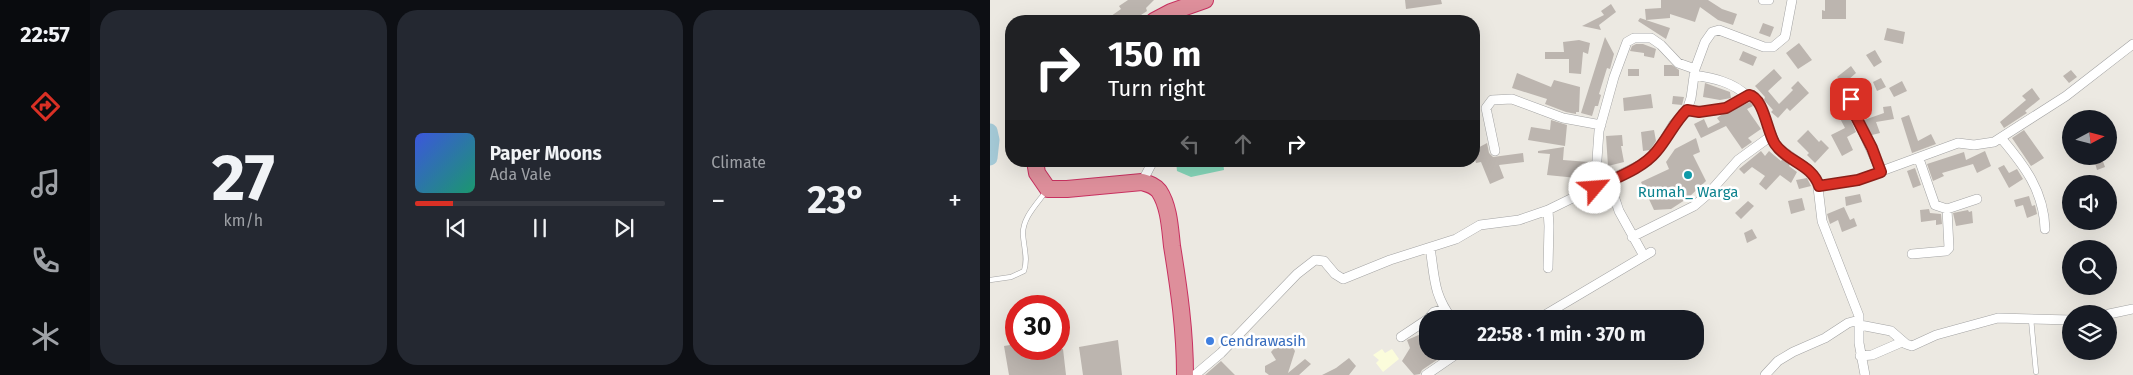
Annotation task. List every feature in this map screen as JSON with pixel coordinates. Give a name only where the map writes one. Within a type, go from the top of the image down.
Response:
[{"type":"highway","points":[[1165,15],[1205,0]]},
{"type":"highway","points":[[1036,167],[1037,173],[1048,189],[1142,182],[1153,185],[1158,190],[1166,210],[1181,306],[1185,375]]},
{"type":"street","points":[[1763,0],[1769,0]]},
{"type":"street","points":[[1195,375],[1221,353],[1297,274],[1315,260],[1324,261],[1335,274],[1343,279],[1390,260],[1456,239],[1480,225],[1519,220],[1548,210],[1642,164],[1656,153],[1673,125],[1687,110],[1695,72],[1707,35],[1716,30],[1764,47],[1769,48],[1777,45],[1785,37],[1792,0]]},
{"type":"street","points":[[1595,188],[1601,125],[1614,77],[1624,49],[1630,40],[1634,38],[1651,38],[1661,45],[1678,63],[1695,72],[1739,88],[1747,96]]},
{"type":"street","points":[[1819,186],[1858,180],[1958,144],[1979,145],[1994,142],[2066,96],[2133,44]]},
{"type":"street","points":[[1866,89],[1849,101],[1881,172]]},
{"type":"street","points":[[1687,110],[1699,112],[1726,108],[1752,95],[1758,101],[1771,136],[1782,152],[1808,169],[1817,180],[1822,220],[1856,306],[1860,322],[1860,356],[1865,375]]},
{"type":"street","points":[[1495,152],[1486,108],[1490,101],[1498,98],[1512,99],[1563,118],[1601,125]]},
{"type":"street","points":[[1632,237],[1694,206],[1708,194],[1738,160],[1756,145],[1771,136]]},
{"type":"street","points":[[2000,138],[2020,161],[2039,191],[2045,213],[2046,229]]},
{"type":"street","points":[[1919,159],[1935,205],[1947,209],[1977,199]]},
{"type":"street","points":[[1142,182],[1150,167]]},
{"type":"street","points":[[1553,310],[1647,254],[1632,237],[1618,211],[1609,181]]},
{"type":"street","points":[[1912,254],[1949,248],[1947,209]]},
{"type":"street","points":[[1548,210],[1548,268]]},
{"type":"street","points":[[1430,248],[1436,292],[1444,309],[1441,310]]},
{"type":"street","points":[[2117,312],[2133,309]]},
{"type":"street","points":[[1765,375],[1778,361],[1825,338],[1848,323],[1860,322],[1891,331],[1902,342],[1912,346],[1936,335],[1998,318],[2062,320]]},
{"type":"street","points":[[1401,337],[1419,325]]},
{"type":"street","points":[[1860,356],[1872,355],[1902,342]]},
{"type":"street","points":[[1426,375],[1448,360]]},
{"type":"lane","points":[[990,280],[1011,277],[1024,271],[1026,264],[1024,226],[1028,215],[1048,189]]},
{"type":"lane","points":[[2031,319],[2036,372]]},
{"type":"shaded area","points":[[1382,349],[1385,353],[1392,349],[1399,359],[1383,372],[1376,363],[1379,360],[1373,355]]},
{"type":"green space","points":[[1177,167],[1224,167],[1224,170],[1191,177],[1177,171]]},
{"type":"building","points":[[1128,0],[1154,0],[1146,8],[1147,11],[1141,15],[1112,15],[1121,9],[1119,6]]},
{"type":"building","points":[[1405,0],[1441,0],[1442,4],[1406,9]]},
{"type":"building","points":[[1661,0],[1708,0],[1722,9],[1737,14],[1733,25],[1718,20],[1700,7],[1695,22],[1670,14],[1670,18],[1646,20],[1645,9],[1661,8]]},
{"type":"building","points":[[1825,0],[1846,0],[1846,19],[1822,19],[1822,10],[1825,11]]},
{"type":"building","points":[[1611,4],[1616,12],[1599,25],[1601,30],[1582,26],[1604,15],[1601,11]]},
{"type":"building","points":[[1640,18],[1670,28],[1666,39],[1638,21]]},
{"type":"building","points":[[1763,23],[1774,27],[1770,37],[1759,33]]},
{"type":"building","points":[[1887,28],[1905,32],[1903,44],[1884,40]]},
{"type":"building","points":[[1605,37],[1614,54],[1610,69],[1607,68],[1599,94],[1601,95],[1598,106],[1595,106],[1592,116],[1581,113]]},
{"type":"building","points":[[1579,40],[1590,43],[1588,54],[1583,52],[1581,74],[1569,73],[1569,59],[1545,59],[1545,52],[1564,52],[1563,42]]},
{"type":"building","points":[[1799,43],[1812,60],[1798,69],[1786,53]]},
{"type":"building","points":[[1643,44],[1656,49],[1654,58],[1644,56],[1644,53],[1630,51],[1632,46]]},
{"type":"building","points":[[1875,50],[1882,62],[1874,67],[1866,55]]},
{"type":"building","points":[[1743,51],[1757,57],[1753,66],[1739,60]]},
{"type":"building","points":[[1664,65],[1672,65],[1679,70],[1679,76],[1664,76]]},
{"type":"building","points":[[1851,66],[1856,73],[1848,80],[1855,88],[1845,96],[1840,89],[1844,86],[1837,77]]},
{"type":"building","points":[[1628,69],[1639,69],[1639,76],[1628,76]]},
{"type":"building","points":[[1774,69],[1782,78],[1768,91],[1779,104],[1793,90],[1791,88],[1798,81],[1809,93],[1790,111],[1787,108],[1778,118],[1771,112],[1773,110],[1764,100],[1765,97],[1755,86]]},
{"type":"building","points":[[2071,70],[2077,77],[2069,83],[2063,76]]},
{"type":"building","points":[[1517,73],[1551,87],[1554,80],[1580,87],[1579,112],[1576,112],[1576,114],[1566,112],[1545,104],[1547,99],[1512,88]]},
{"type":"building","points":[[1881,78],[1886,87],[1877,91],[1873,82]]},
{"type":"building","points":[[1902,81],[1907,91],[1894,97],[1889,88]]},
{"type":"building","points":[[1705,83],[1730,92],[1731,98],[1720,100],[1703,97]]},
{"type":"building","points":[[2032,88],[2040,99],[2025,111],[2027,113],[2004,128],[2000,122],[2026,100],[2022,96]]},
{"type":"building","points":[[1651,94],[1653,108],[1624,111],[1623,98]]},
{"type":"building","points":[[1673,96],[1684,97],[1682,105],[1672,104]]},
{"type":"building","points":[[1750,102],[1753,106],[1747,109],[1761,129],[1748,138],[1752,142],[1742,149],[1726,126],[1701,138],[1694,124],[1704,119],[1708,128],[1720,122],[1717,118],[1721,115]]},
{"type":"building","points":[[1843,102],[1856,132],[1847,137],[1853,150],[1842,156],[1831,135],[1845,128],[1834,107]]},
{"type":"building","points":[[1891,106],[1894,119],[1876,122],[1880,133],[1872,135],[1864,120],[1884,113],[1883,107]]},
{"type":"building","points":[[1909,115],[1918,141],[1931,134],[1936,144],[1912,153],[1901,118]]},
{"type":"building","points":[[1551,120],[1567,125],[1565,146],[1528,140],[1531,127],[1550,130]]},
{"type":"building","points":[[1654,130],[1656,141],[1650,150],[1643,151],[1641,132]]},
{"type":"building","points":[[1808,130],[1819,142],[1821,140],[1829,148],[1815,163],[1807,155],[1809,153],[1797,141]]},
{"type":"building","points":[[2024,130],[2044,158],[2031,166],[2012,138]]},
{"type":"building","points":[[1622,135],[1623,146],[1621,146],[1624,162],[1608,166],[1606,136]]},
{"type":"building","name":"Rumah_ Warga","points":[[1696,138],[1700,152],[1693,155],[1706,181],[1688,198],[1671,209],[1654,210],[1641,182],[1669,169],[1666,162],[1675,149]]},
{"type":"building","points":[[1487,143],[1489,153],[1493,157],[1523,153],[1524,162],[1499,165],[1504,178],[1490,184],[1480,162],[1480,147]]},
{"type":"building","points":[[1564,147],[1563,160],[1589,162],[1587,179],[1547,175],[1550,154],[1538,153],[1538,151]]},
{"type":"building","points":[[1761,151],[1765,156],[1769,151],[1781,161],[1783,158],[1790,164],[1789,166],[1797,172],[1791,183],[1780,175],[1766,190],[1759,184],[1765,176],[1752,167],[1744,174],[1739,169]]},
{"type":"building","points":[[1985,151],[1991,166],[1977,173],[1973,164],[1942,173],[1944,176],[1933,181],[1927,164],[1964,152],[1966,160]]},
{"type":"building","points":[[2004,165],[2009,173],[2017,169],[2023,179],[2009,188],[1998,168]]},
{"type":"building","points":[[2096,165],[2104,165],[2105,167],[2097,170]]},
{"type":"building","points":[[1915,168],[1921,185],[1913,188],[1907,171]]},
{"type":"building","points":[[1807,178],[1811,186],[1799,189],[1796,180]]},
{"type":"building","points":[[1860,194],[1862,202],[1846,206],[1845,197]]},
{"type":"building","points":[[2029,196],[2032,206],[2035,205],[2037,214],[2027,218],[2023,205],[2016,207],[2014,200]]},
{"type":"building","points":[[1802,198],[1805,210],[1791,214],[1788,201]]},
{"type":"building","points":[[1748,201],[1754,206],[1741,219],[1735,213]]},
{"type":"building","points":[[1844,207],[1850,220],[1854,218],[1857,226],[1842,232],[1838,220],[1830,224],[1827,214]]},
{"type":"building","points":[[1929,209],[1930,213],[1941,214],[1942,224],[1936,225],[1936,220],[1921,222],[1920,210]]},
{"type":"building","points":[[1968,210],[1969,212],[1972,211],[1973,223],[1956,226],[1953,213]]},
{"type":"building","points":[[1752,229],[1757,238],[1747,243],[1744,233]]},
{"type":"building","points":[[1419,335],[1419,360],[1437,360],[1422,370],[1420,374],[1414,375],[1402,361],[1410,348],[1407,340]]},
{"type":"building","points":[[1118,340],[1122,375],[1083,375],[1079,347]]},
{"type":"building","points":[[1280,342],[1291,344],[1295,351],[1288,373],[1305,359],[1311,364],[1299,375],[1269,375],[1265,372],[1265,366],[1276,360],[1271,352]]},
{"type":"building","points":[[1349,358],[1356,366],[1349,375],[1322,375],[1336,368]]},
{"type":"building","points":[[1006,360],[1064,360],[1066,375],[1009,375]]},
{"type":"building","points":[[1221,361],[1235,375],[1205,375]]},
{"type":"waterway","points":[[990,131],[992,140],[990,158]]},
{"type":"place","name":"Rumah_ Warga","points":[[1688,175]]},
{"type":"place","name":"Cendrawasih","points":[[1210,341]]},
{"type":"route","points":[[1595,188],[1642,164],[1656,153],[1673,125],[1687,110],[1699,112],[1726,108],[1749,95],[1752,95],[1758,101],[1776,146],[1808,169],[1817,180],[1819,186],[1858,180],[1881,172],[1872,148],[1850,105],[1849,101],[1851,99]]}]
